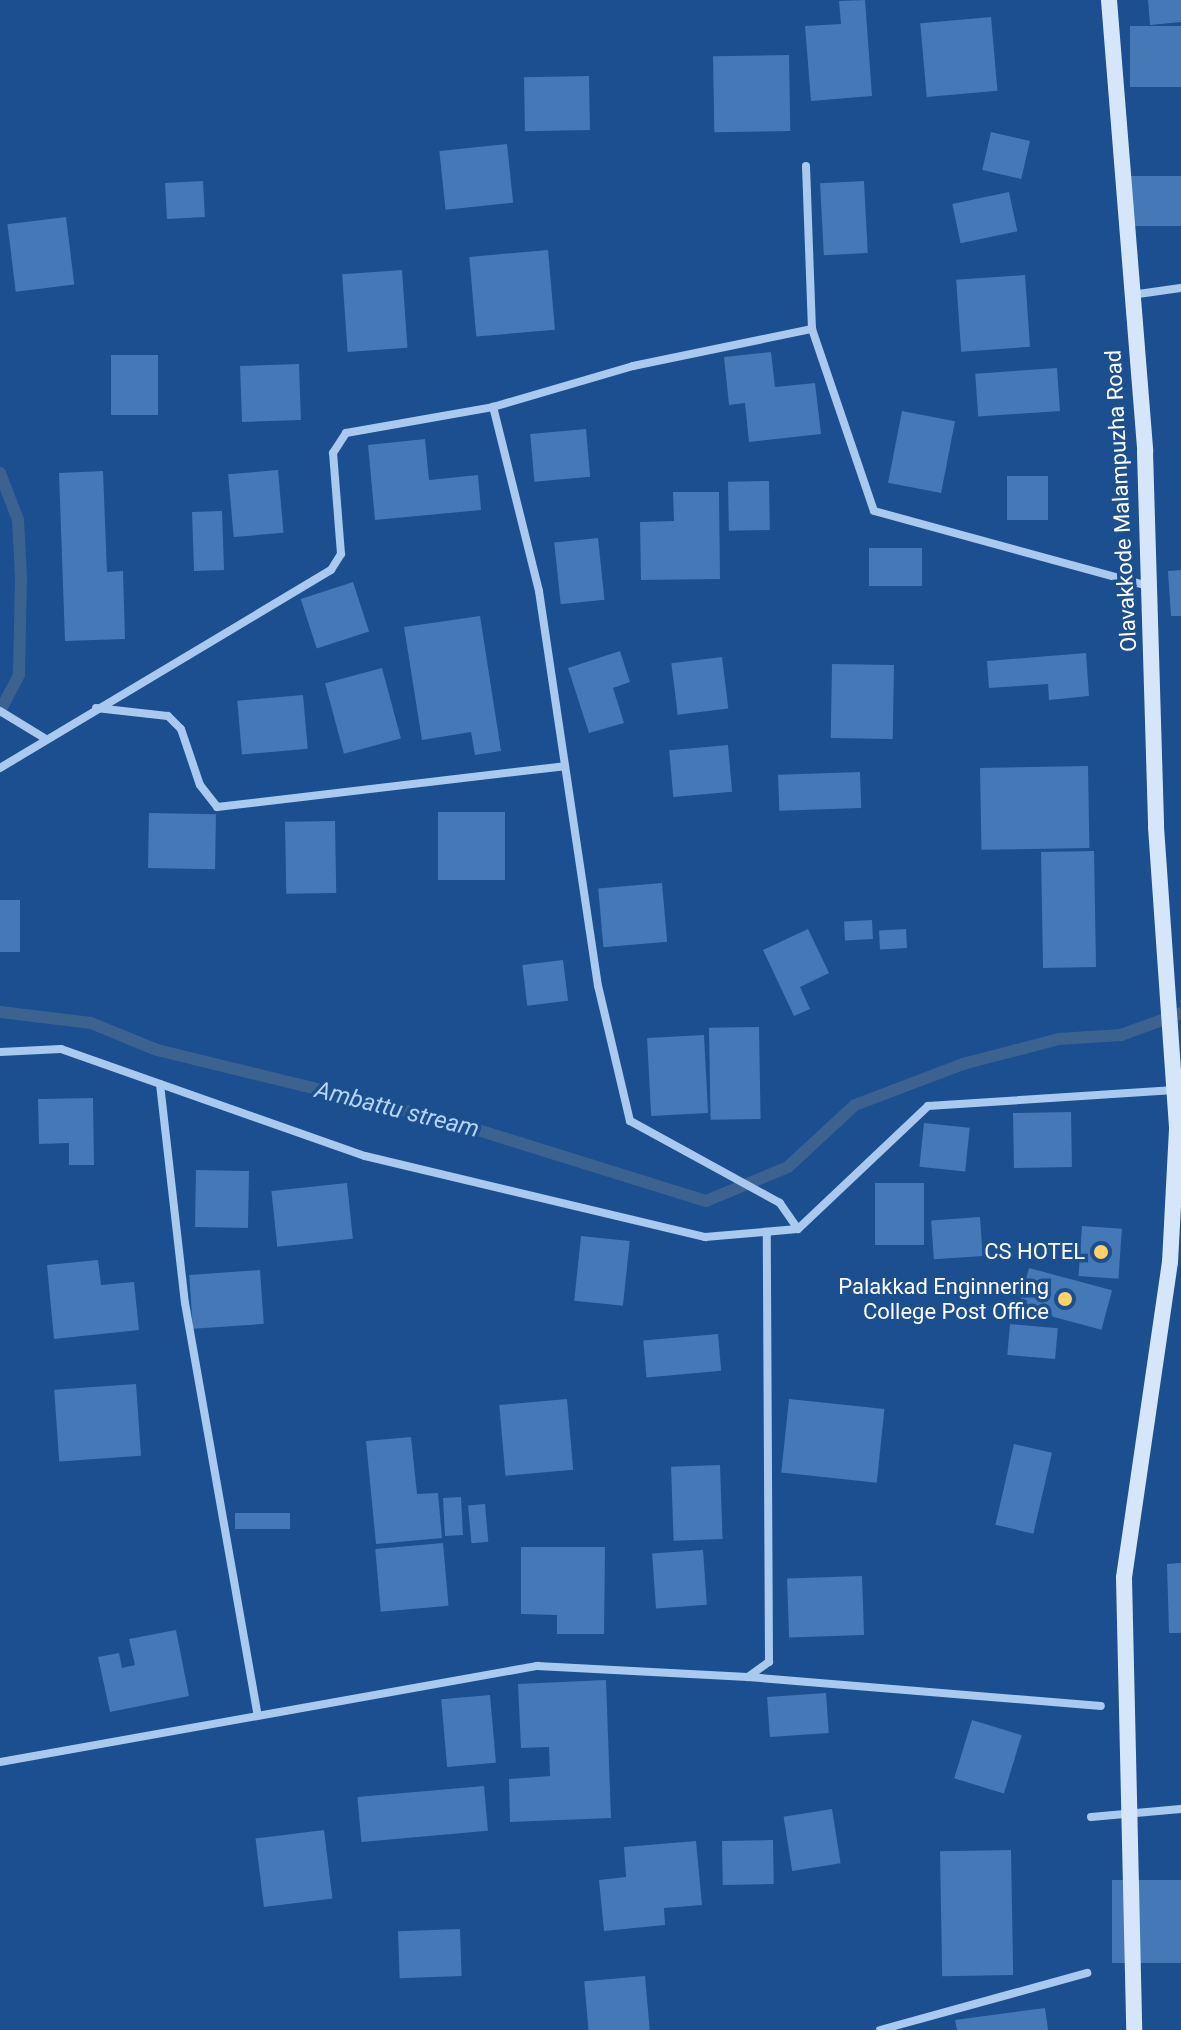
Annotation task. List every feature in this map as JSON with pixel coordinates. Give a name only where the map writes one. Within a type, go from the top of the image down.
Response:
[{"type":"main road","name":"Olavakkode Malampuzha Road","points":[[1109,0],[1149,586],[1168,1001],[1175,1090],[1177,1227],[1124,1578],[1134,2030]]},
{"type":"street","points":[[806,166],[812,329],[874,511],[1149,586]]},
{"type":"street","points":[[1131,295],[1181,288]]},
{"type":"street","points":[[0,768],[95,708],[331,570],[341,554],[333,453],[346,433],[493,407],[633,366],[812,329]]},
{"type":"street","points":[[493,407],[539,591],[598,986],[630,1121],[724,1167],[780,1203],[798,1229]]},
{"type":"street","points":[[95,708],[168,716],[181,729],[200,785],[217,807],[565,766]]},
{"type":"street","points":[[0,711],[46,739]]},
{"type":"street","points":[[0,1052],[61,1049],[365,1156],[705,1237],[798,1229],[928,1106],[1175,1090]]},
{"type":"street","points":[[160,1084],[185,1303],[257,1712]]},
{"type":"street","points":[[748,1677],[769,1662],[767,1232]]},
{"type":"street","points":[[0,1762],[257,1712],[537,1666],[748,1677],[1101,1706]]},
{"type":"street","points":[[1091,1817],[1181,1809]]},
{"type":"street","points":[[880,2030],[1087,1973]]},
{"type":"building","points":[[865,0],[872,96],[811,101],[805,26],[841,24],[839,1]]},
{"type":"building","points":[[1148,0],[1181,0],[1181,22],[1150,25]]},
{"type":"building","points":[[991,17],[997,91],[927,97],[920,23]]},
{"type":"building","points":[[1130,26],[1181,26],[1181,87],[1130,87]]},
{"type":"building","points":[[789,55],[790,131],[714,132],[713,56]]},
{"type":"building","points":[[589,76],[590,130],[525,131],[524,77]]},
{"type":"building","points":[[991,132],[1030,141],[1021,179],[982,170]]},
{"type":"building","points":[[507,144],[513,203],[446,210],[439,151]]},
{"type":"building","points":[[1126,176],[1181,176],[1181,226],[1126,226]]},
{"type":"building","points":[[203,181],[205,217],[167,219],[165,183]]},
{"type":"building","points":[[864,181],[868,253],[824,255],[820,183]]},
{"type":"building","points":[[1009,192],[1017,231],[961,243],[952,204]]},
{"type":"building","points":[[66,217],[74,284],[16,292],[7,224]]},
{"type":"building","points":[[548,250],[555,330],[476,337],[469,257]]},
{"type":"building","points":[[402,270],[407,348],[348,352],[342,274]]},
{"type":"building","points":[[1025,275],[1030,347],[961,352],[956,280]]},
{"type":"building","points":[[771,352],[775,387],[815,383],[821,434],[749,442],[745,403],[729,405],[724,357]]},
{"type":"building","points":[[111,355],[158,355],[158,415],[111,415]]},
{"type":"building","points":[[299,364],[301,420],[242,422],[240,366]]},
{"type":"building","points":[[1057,368],[1060,411],[978,417],[975,374]]},
{"type":"building","points":[[902,411],[955,421],[941,493],[888,483]]},
{"type":"building","points":[[586,429],[590,477],[534,482],[530,434]]},
{"type":"building","points":[[425,439],[429,480],[478,475],[481,510],[375,520],[368,445]]},
{"type":"building","points":[[278,470],[283,533],[234,537],[228,474]]},
{"type":"building","points":[[103,471],[107,572],[123,571],[125,639],[65,641],[59,473]]},
{"type":"building","points":[[1007,476],[1048,476],[1048,520],[1007,520]]},
{"type":"building","points":[[769,481],[770,530],[729,531],[728,482]]},
{"type":"building","points":[[673,492],[719,492],[720,579],[641,580],[640,522],[674,521]]},
{"type":"building","points":[[222,511],[224,570],[194,571],[192,512]]},
{"type":"building","points":[[598,538],[604,600],[561,604],[554,543]]},
{"type":"building","points":[[869,548],[922,548],[922,586],[869,586]]},
{"type":"building","points":[[1181,570],[1181,616],[1171,616],[1168,571]]},
{"type":"building","points":[[353,582],[369,631],[317,648],[301,599]]},
{"type":"building","points":[[480,616],[501,751],[475,755],[471,732],[422,740],[404,627]]},
{"type":"building","points":[[620,651],[630,682],[613,688],[624,723],[589,733],[568,668]]},
{"type":"building","points":[[1086,653],[1089,696],[1049,700],[1048,684],[989,688],[987,661]]},
{"type":"building","points":[[722,657],[728,709],[678,715],[671,663]]},
{"type":"building","points":[[832,664],[894,665],[893,739],[831,738]]},
{"type":"building","points":[[382,668],[401,739],[344,754],[325,683]]},
{"type":"building","points":[[303,695],[308,749],[242,755],[237,701]]},
{"type":"building","points":[[728,745],[732,792],[673,797],[669,750]]},
{"type":"building","points":[[1088,766],[1089,848],[981,850],[980,768]]},
{"type":"building","points":[[860,772],[861,808],[779,811],[778,775]]},
{"type":"building","points":[[438,812],[505,812],[505,880],[438,880]]},
{"type":"building","points":[[149,813],[216,814],[215,869],[148,868]]},
{"type":"building","points":[[335,821],[336,893],[286,894],[285,822]]},
{"type":"building","points":[[1094,851],[1096,967],[1043,968],[1041,852]]},
{"type":"building","points":[[662,883],[667,942],[603,947],[598,889]]},
{"type":"building","points":[[0,900],[20,900],[20,952],[0,952]]},
{"type":"building","points":[[872,920],[873,939],[845,940],[844,921]]},
{"type":"building","points":[[808,929],[829,973],[800,987],[810,1009],[794,1016],[763,950]]},
{"type":"building","points":[[906,929],[907,948],[880,949],[879,930]]},
{"type":"building","points":[[563,960],[568,1001],[527,1006],[522,965]]},
{"type":"building","points":[[759,1027],[761,1119],[711,1120],[709,1028]]},
{"type":"building","points":[[704,1035],[708,1113],[651,1116],[647,1038]]},
{"type":"building","points":[[93,1098],[94,1165],[69,1165],[69,1143],[39,1144],[38,1099]]},
{"type":"building","points":[[1071,1112],[1072,1167],[1014,1168],[1013,1113]]},
{"type":"building","points":[[924,1123],[970,1128],[965,1172],[919,1167]]},
{"type":"building","points":[[196,1170],[249,1171],[248,1228],[195,1227]]},
{"type":"building","points":[[347,1183],[353,1239],[277,1247],[271,1191]]},
{"type":"building","points":[[875,1183],[924,1183],[924,1245],[875,1245]]},
{"type":"building","points":[[980,1217],[983,1256],[934,1259],[931,1220]]},
{"type":"building","name":"CS HOTEL","points":[[1082,1226],[1122,1229],[1118,1279],[1079,1276]]},
{"type":"building","points":[[581,1236],[630,1241],[623,1306],[574,1301]]},
{"type":"building","points":[[98,1260],[101,1285],[134,1282],[139,1330],[54,1339],[47,1265]]},
{"type":"building","name":"Palakkad Enginnering College Post Office","points":[[1029,1268],[1112,1290],[1101,1330],[1018,1308]]},
{"type":"building","points":[[260,1270],[264,1324],[193,1329],[189,1275]]},
{"type":"building","points":[[1010,1324],[1058,1328],[1055,1359],[1007,1355]]},
{"type":"building","points":[[718,1334],[721,1371],[647,1377],[643,1341]]},
{"type":"building","points":[[136,1384],[141,1456],[59,1462],[54,1390]]},
{"type":"building","points":[[567,1399],[573,1470],[505,1476],[499,1405]]},
{"type":"building","points":[[789,1399],[884,1409],[877,1483],[781,1473]]},
{"type":"building","points":[[411,1437],[417,1494],[438,1493],[442,1538],[376,1544],[366,1441]]},
{"type":"building","points":[[1014,1444],[1052,1453],[1033,1534],[995,1525]]},
{"type":"building","points":[[720,1465],[723,1539],[674,1541],[671,1467]]},
{"type":"building","points":[[461,1497],[463,1535],[445,1536],[443,1498]]},
{"type":"building","points":[[485,1504],[488,1542],[471,1543],[468,1505]]},
{"type":"building","points":[[235,1513],[290,1513],[290,1529],[235,1529]]},
{"type":"building","points":[[443,1543],[448,1606],[381,1612],[375,1549]]},
{"type":"building","points":[[521,1547],[605,1547],[604,1634],[557,1634],[557,1615],[521,1614]]},
{"type":"building","points":[[703,1550],[707,1605],[656,1608],[652,1554]]},
{"type":"building","points":[[1181,1563],[1181,1633],[1169,1633],[1167,1564]]},
{"type":"building","points":[[862,1576],[864,1635],[789,1638],[787,1579]]},
{"type":"building","points":[[176,1630],[189,1696],[110,1712],[98,1657],[119,1653],[122,1668],[135,1665],[129,1639]]},
{"type":"building","points":[[606,1680],[611,1818],[510,1822],[509,1779],[550,1776],[549,1747],[521,1748],[518,1684]]},
{"type":"building","points":[[826,1693],[829,1733],[770,1737],[767,1697]]},
{"type":"building","points":[[490,1695],[496,1763],[447,1767],[441,1699]]},
{"type":"building","points":[[972,1720],[1022,1735],[1004,1794],[954,1778]]},
{"type":"building","points":[[484,1786],[488,1831],[361,1842],[357,1797]]},
{"type":"building","points":[[832,1809],[841,1863],[792,1871],[784,1817]]},
{"type":"building","points":[[324,1830],[332,1898],[264,1907],[256,1838]]},
{"type":"building","points":[[773,1840],[774,1884],[723,1885],[722,1841]]},
{"type":"building","points":[[696,1841],[702,1905],[664,1908],[665,1925],[604,1931],[599,1880],[626,1877],[624,1847]]},
{"type":"building","points":[[1011,1850],[1013,1975],[942,1976],[940,1851]]},
{"type":"building","points":[[1112,1880],[1181,1880],[1181,1963],[1112,1963]]},
{"type":"building","points":[[460,1929],[462,1976],[400,1978],[398,1931]]},
{"type":"building","points":[[645,1976],[650,2030],[588,2030],[584,1981]]},
{"type":"building","points":[[1045,2008],[1048,2030],[957,2030],[955,2020]]},
{"type":"waterway","name":"Ambattu stream","points":[[0,473],[18,520],[21,577],[19,675],[0,711]]},
{"type":"waterway","name":"Ambattu stream","points":[[0,1012],[91,1023],[157,1050],[449,1121],[706,1201],[788,1167],[855,1105],[963,1064],[1059,1039],[1121,1035],[1181,1013]]},
{"type":"place","name":"CS HOTEL","points":[[1101,1252]]},
{"type":"place","name":"Palakkad Enginnering College Post Office","points":[[1065,1299]]}]
